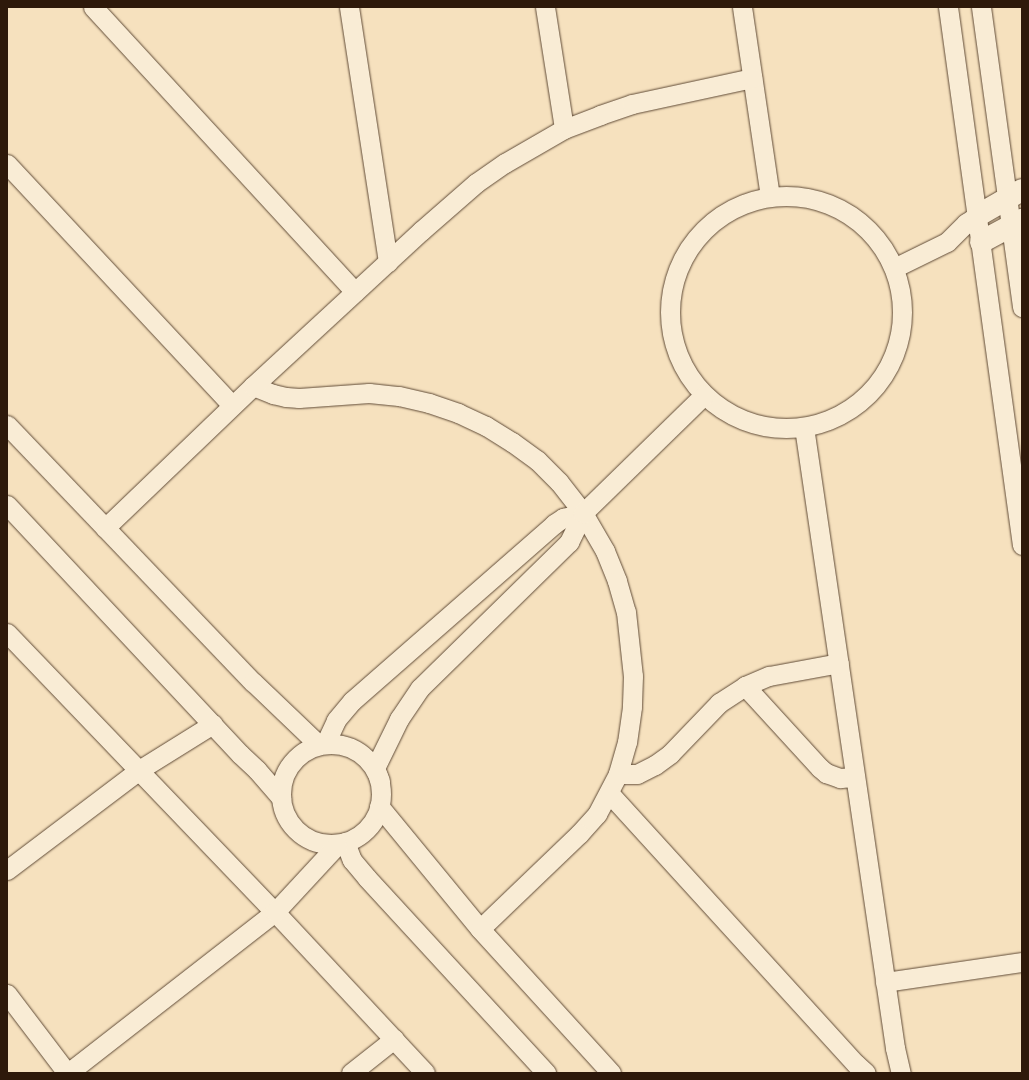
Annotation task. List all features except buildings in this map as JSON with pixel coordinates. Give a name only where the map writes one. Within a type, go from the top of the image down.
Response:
[{"type":"street","points":[[93,7],[355,292]]},
{"type":"street","points":[[349,7],[388,262]]},
{"type":"street","points":[[545,7],[564,129]]},
{"type":"street","points":[[742,7],[770,196]]},
{"type":"street","points":[[948,7],[1022,545]]},
{"type":"street","points":[[981,7],[1015,195],[1022,307]]},
{"type":"street","points":[[105,528],[232,405],[476,183],[505,163],[564,129],[632,104],[752,78]]},
{"type":"street","points":[[7,164],[232,405]]},
{"type":"street","points":[[789,195],[809,197],[828,202],[845,211],[862,223],[875,236],[894,268],[900,289],[902,309],[898,342],[888,366],[878,383],[849,410],[832,419],[804,426],[774,428],[736,418],[719,408],[704,395],[692,381],[682,365],[670,330],[670,306],[675,275],[692,242],[709,224],[734,207],[752,200],[770,196],[789,195]]},
{"type":"street","points":[[894,268],[947,242],[966,223],[1015,195]]},
{"type":"street","points":[[947,242],[958,244],[981,242],[1016,223]]},
{"type":"street","points":[[253,386],[272,394],[299,398],[369,393],[399,396],[429,402],[458,412],[486,426],[512,442],[536,460],[559,482],[583,513],[605,551],[617,581],[626,612],[631,644],[633,676],[632,707],[627,742],[618,774],[597,814],[579,834],[480,929]]},
{"type":"street","points":[[7,994],[68,1073],[275,912],[341,843],[361,834],[372,822],[379,806],[381,793],[380,781],[375,768],[399,720],[420,688],[569,542],[583,513],[704,395]]},
{"type":"street","points":[[7,425],[253,682],[322,744]]},
{"type":"street","points":[[804,426],[885,982],[895,1048],[901,1073]]},
{"type":"street","points":[[7,505],[257,770],[281,798]]},
{"type":"street","points":[[322,744],[336,720],[352,701],[554,524],[563,518],[583,513]]},
{"type":"street","points":[[10,643],[139,770],[275,912],[425,1073]]},
{"type":"street","points":[[618,774],[637,774],[655,765],[670,754],[719,703],[745,686],[769,676],[839,663]]},
{"type":"street","points":[[745,686],[820,768],[833,776],[840,778],[855,777]]},
{"type":"street","points":[[7,870],[139,770],[213,724]]},
{"type":"street","points":[[341,843],[316,842],[303,836],[292,825],[285,813],[281,798],[283,781],[290,764],[303,752],[322,744],[346,746],[365,756],[374,767],[380,781]]},
{"type":"street","points":[[609,793],[856,1064],[866,1073]]},
{"type":"street","points":[[379,806],[480,929],[611,1073]]},
{"type":"street","points":[[341,843],[352,860],[367,878],[546,1073]]},
{"type":"street","points":[[885,982],[1022,962]]},
{"type":"street","points":[[351,1073],[394,1039]]}]
